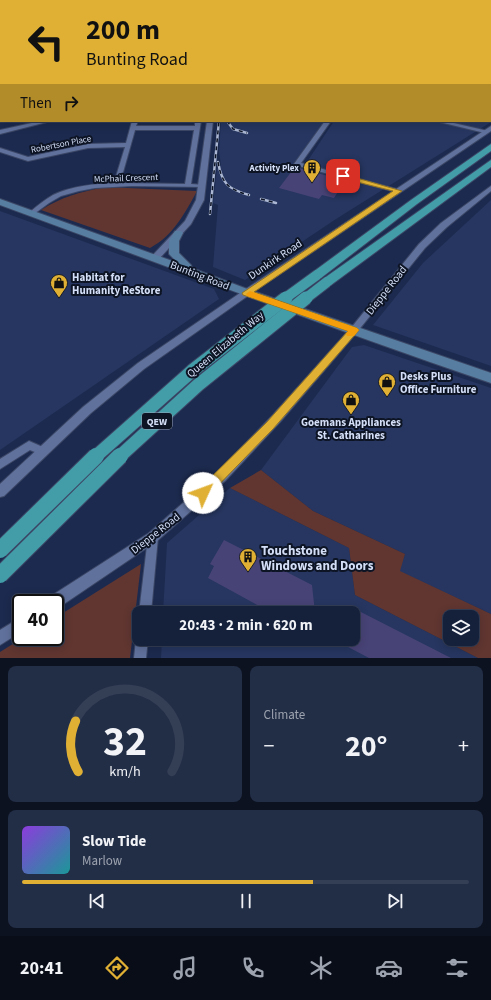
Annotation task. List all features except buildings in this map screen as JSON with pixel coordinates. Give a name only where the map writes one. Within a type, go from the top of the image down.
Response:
[{"type":"highway","name":"Queen Elizabeth Way","points":[[0,575],[109,466],[184,396],[322,278],[414,202],[491,147]]},
{"type":"highway","name":"Queen Elizabeth Way","points":[[0,550],[91,461],[169,390],[247,326],[454,190],[491,163]]},
{"type":"highway","points":[[454,190],[491,169]]},
{"type":"main road","name":"Bunting Road","points":[[0,202],[204,276],[246,293],[491,378]]},
{"type":"main road","points":[[178,233],[174,241],[174,254],[181,262],[204,276]]},
{"type":"street","points":[[0,132],[44,122]]},
{"type":"street","points":[[116,185],[135,122]]},
{"type":"street","points":[[327,122],[297,164],[398,191]]},
{"type":"street","points":[[444,122],[488,130]]},
{"type":"street","points":[[132,128],[209,124],[200,200],[196,210],[188,222],[155,258]]},
{"type":"street","points":[[188,186],[197,125]]},
{"type":"street","name":"Dunkirk Road","points":[[0,492],[87,410],[142,366],[246,293],[488,130]]},
{"type":"street","name":"Robertson Place","points":[[0,150],[28,159],[88,146],[127,145]]},
{"type":"street","name":"McPhail Crescent","points":[[32,213],[50,198],[77,189],[116,185],[202,186]]},
{"type":"street","name":"Dieppe Road","points":[[64,596],[153,537],[203,493],[243,454],[354,330],[422,246],[444,225],[491,188]]},
{"type":"street","points":[[0,464],[29,445],[42,451]]},
{"type":"street","points":[[146,606],[153,537]]},
{"type":"street","points":[[0,638],[12,630]]},
{"type":"street","points":[[140,658],[141,646]]},
{"type":"shaded area","points":[[221,122],[324,122],[295,166],[303,168],[333,122],[491,122],[336,219],[245,280],[213,267],[218,205],[213,203],[217,169],[221,165],[219,151]]},
{"type":"shaded area","points":[[104,187],[197,191],[178,223],[165,237],[150,248],[41,210],[71,196]]},
{"type":"shaded area","points":[[491,200],[491,366],[373,325],[423,263]]},
{"type":"shaded area","points":[[0,211],[214,289],[219,299],[0,450]]},
{"type":"shaded area","points":[[364,345],[491,388],[491,614],[399,571],[405,554],[313,511],[261,470],[352,347]]},
{"type":"shaded area","points":[[261,470],[313,511],[405,554],[400,571],[491,614],[491,658],[478,658],[455,646],[479,646],[479,610],[443,610],[443,640],[355,595],[349,548],[230,488]]},
{"type":"shaded area","points":[[230,488],[349,548],[355,595],[443,640],[443,646],[455,646],[478,658],[161,658],[162,646],[360,646],[360,606],[163,606],[167,543]]},
{"type":"shaded area","points":[[141,564],[136,606],[132,606],[132,641],[130,658],[0,658],[0,652],[12,644],[12,646],[64,646],[64,612]]},
{"type":"railway","points":[[210,214],[219,122]]},
{"type":"railway","points":[[228,122],[233,129],[247,133]]},
{"type":"railway","points":[[218,162],[224,181],[231,188],[249,195]]},
{"type":"railway","points":[[261,199],[276,203]]},
{"type":"slow traffic","points":[[250,294],[354,330],[351,334]]},
{"type":"place","name":"Activity Plex","points":[[312,183]]},
{"type":"place","name":"Habitat for Humanity ReStore","points":[[59,298]]},
{"type":"place","name":"Desks Plus Office Furniture","points":[[387,397]]},
{"type":"place","name":"Goemans Appliances St. Catharines","points":[[351,415]]},
{"type":"place","name":"Touchstone Windows and Doors","points":[[248,572]]},
{"type":"route","points":[[203,493],[221,477],[270,426],[354,330],[246,293],[398,191],[343,176]]}]
